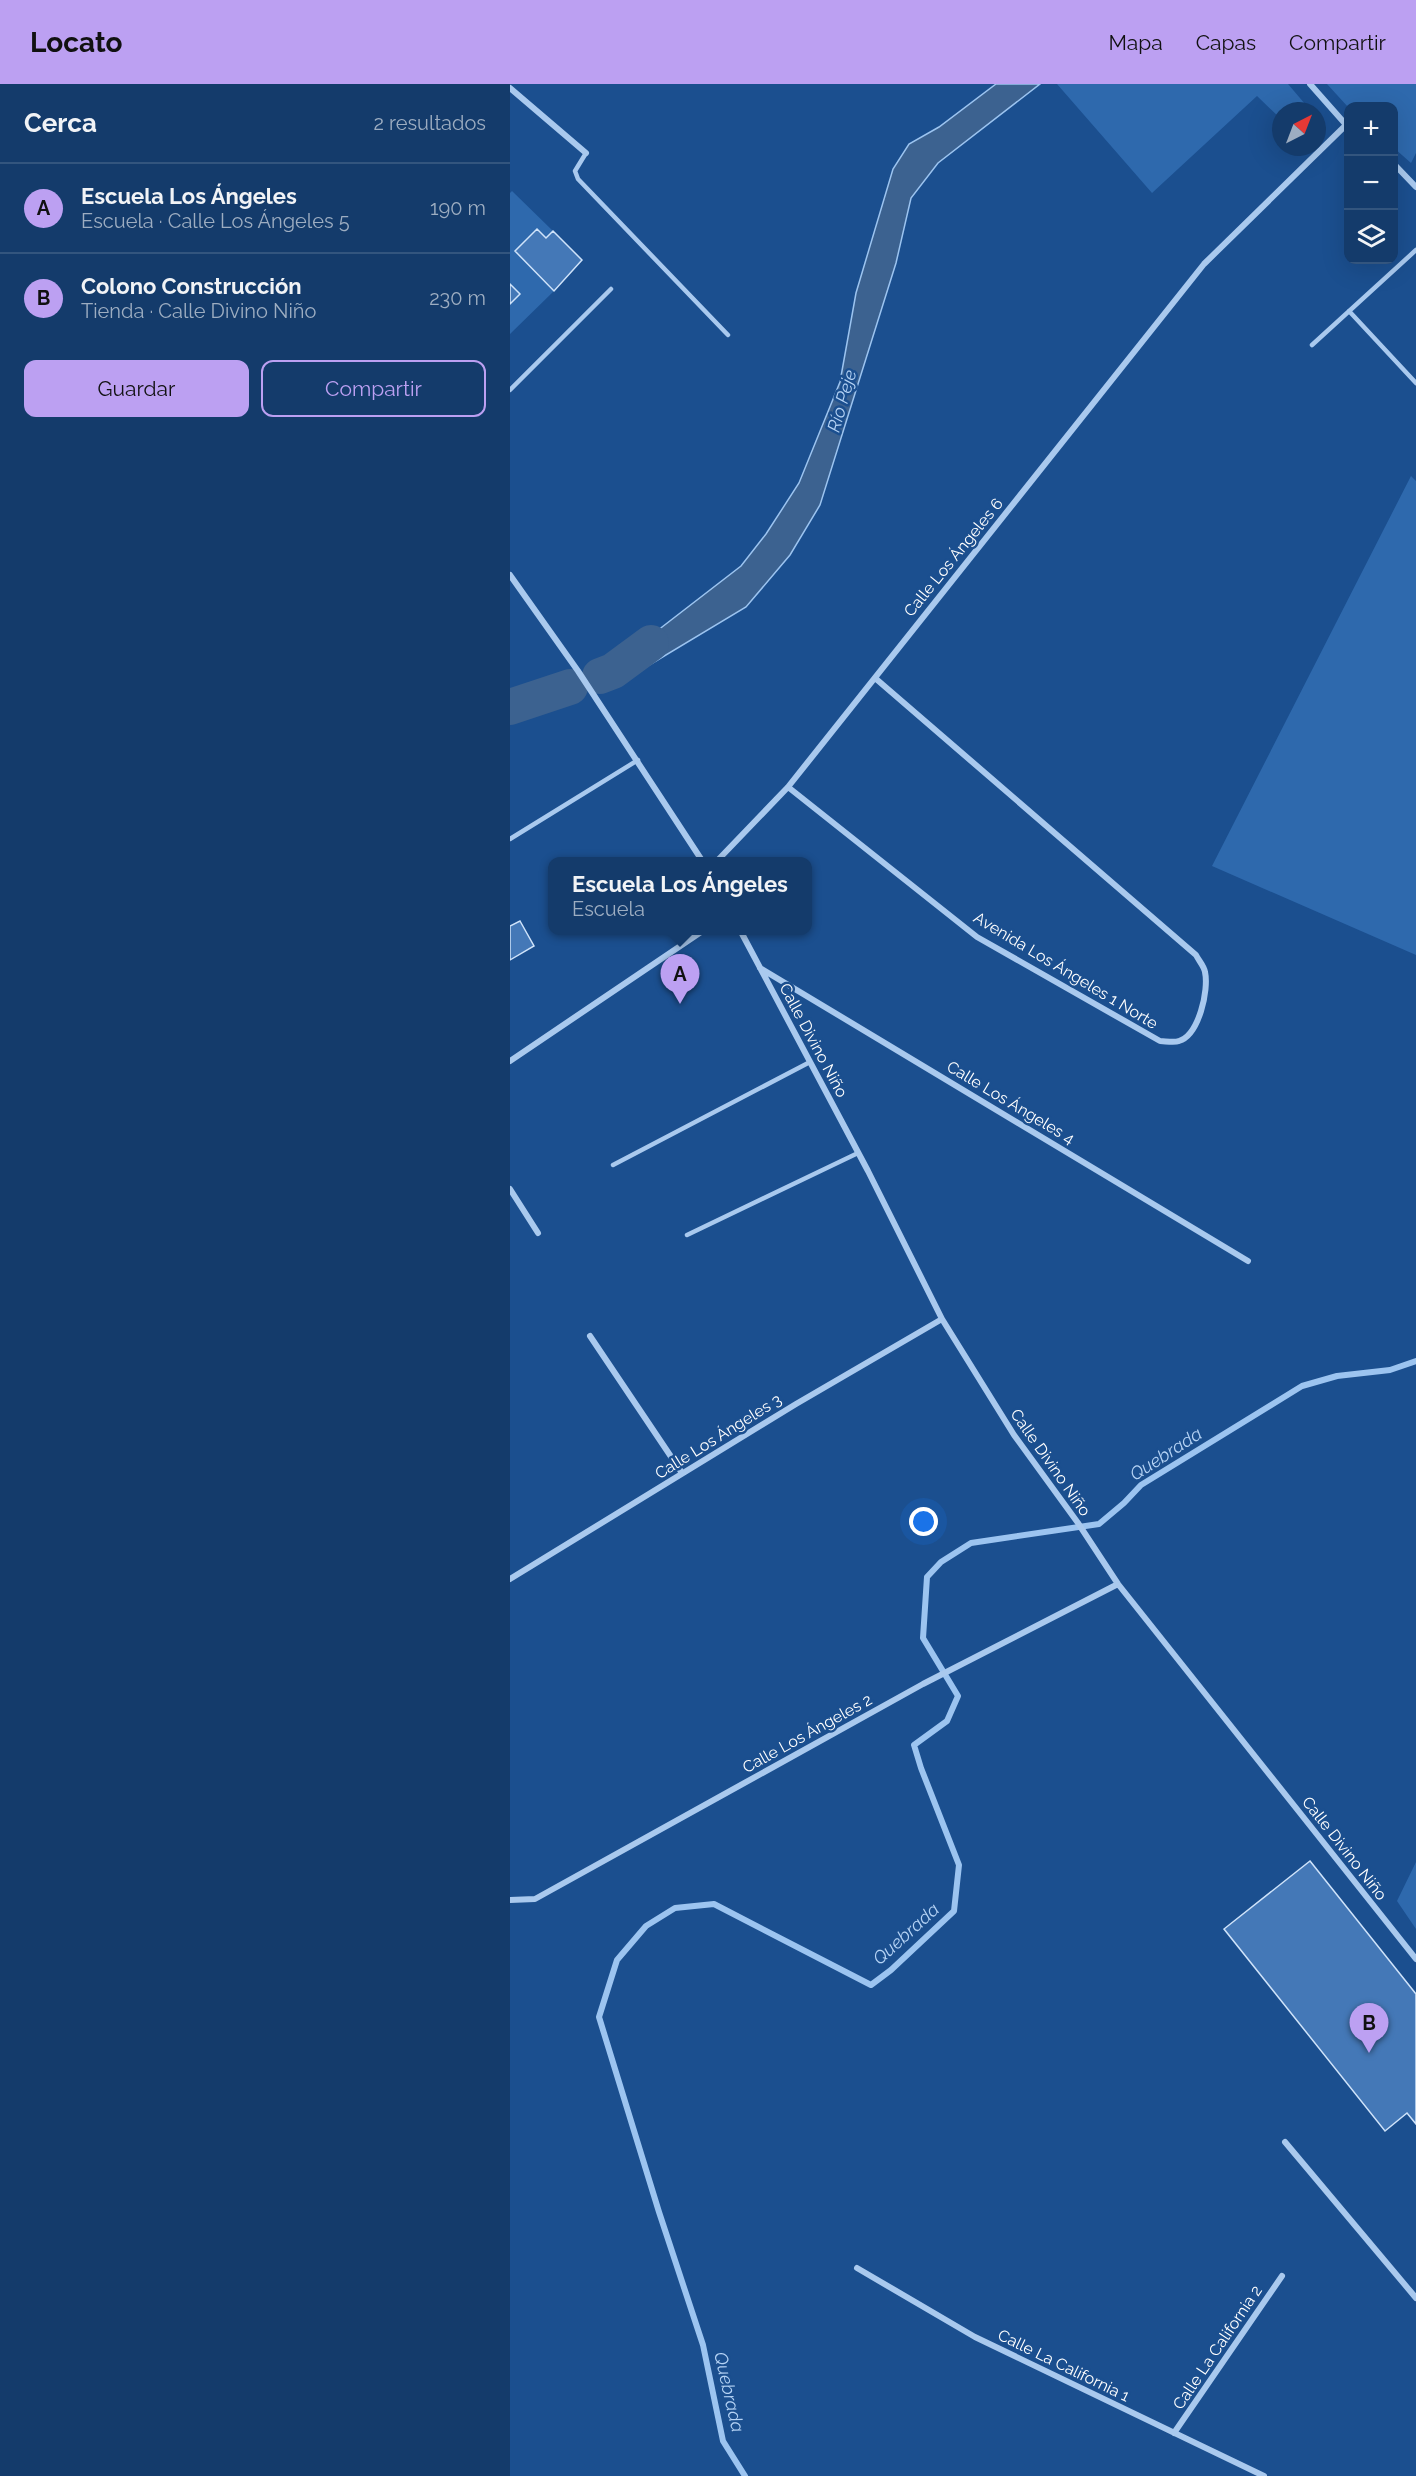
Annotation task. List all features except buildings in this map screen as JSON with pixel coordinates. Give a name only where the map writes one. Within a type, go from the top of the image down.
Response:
[{"type":"street","points":[[1310,84],[1344,123]]},
{"type":"street","points":[[510,88],[586,153]]},
{"type":"street","name":"Calle Los Ángeles 6","points":[[720,857],[788,787],[1204,264],[1344,129]]},
{"type":"street","points":[[1398,168],[1416,187]]},
{"type":"street","points":[[510,575],[638,760],[700,857]]},
{"type":"street","name":"Avenida Los Ángeles 1 Norte","points":[[788,787],[977,937],[1160,1041],[1180,1041],[1191,1032],[1200,1014],[1207,991],[1205,970],[1196,955],[875,678]]},
{"type":"street","points":[[510,1061],[697,935]]},
{"type":"street","name":"Calle Divino Niño","points":[[743,935],[858,1153],[942,1319],[1014,1435],[1078,1523],[1118,1584],[1416,1959]]},
{"type":"street","name":"Calle Los Ángeles 4","points":[[760,967],[1248,1261]]},
{"type":"street","points":[[510,1190],[538,1233]]},
{"type":"street","name":"Calle Los Ángeles 3","points":[[510,1579],[682,1473],[942,1319]]},
{"type":"street","points":[[590,1336],[682,1473]]},
{"type":"street","name":"Calle Los Ángeles 2","points":[[510,1900],[535,1899],[923,1684],[1118,1584]]},
{"type":"street","points":[[1286,2142],[1416,2298]]},
{"type":"street","name":"Calle La California 1","points":[[856,2268],[975,2337],[1264,2476]]},
{"type":"street","name":"Calle La California 2","points":[[1174,2433],[1282,2276]]},
{"type":"lane","points":[[586,153],[575,171],[578,179],[728,335]]},
{"type":"lane","points":[[1312,345],[1416,250]]},
{"type":"lane","points":[[510,390],[611,289]]},
{"type":"lane","points":[[1349,311],[1416,383]]},
{"type":"lane","points":[[510,839],[638,760]]},
{"type":"lane","points":[[613,1165],[810,1062]]},
{"type":"lane","points":[[687,1235],[858,1153]]},
{"type":"shaded area","points":[[1057,84],[1288,84],[1303,102],[1272,102],[1272,110],[1257,96],[1152,193]]},
{"type":"shaded area","points":[[1327,84],[1416,84],[1416,153],[1411,163],[1398,152],[1398,102],[1344,103]]},
{"type":"shaded area","points":[[512,191],[553,231],[546,238],[538,230],[515,251],[554,291],[510,334],[510,193]]},
{"type":"shaded area","points":[[1411,476],[1416,481],[1416,955],[1212,866]]},
{"type":"shaded area","points":[[1416,1862],[1416,1929],[1397,1901]]},
{"type":"water","points":[[996,84],[1040,84],[938,163],[911,198],[896,263],[820,505],[790,555],[746,607],[646,667],[613,671],[631,651],[741,566],[766,534],[799,483],[840,382],[856,293],[893,169],[909,144],[939,127]]},
{"type":"water","points":[[557,692],[510,715],[510,697]]},
{"type":"waterway","name":"Río Peje","points":[[600,676],[613,671],[651,643]]},
{"type":"waterway","name":"Río Peje","points":[[510,707],[570,687]]},
{"type":"waterway","name":"Quebrada","points":[[745,2476],[723,2441],[703,2345],[599,2017],[617,1960],[646,1926],[675,1908],[714,1904],[871,1985],[891,1970],[954,1911],[959,1865],[914,1745],[947,1721],[958,1696],[923,1638],[927,1577],[941,1562],[971,1543],[1099,1524],[1141,1485],[1302,1386],[1337,1376],[1390,1370],[1416,1361]]},
{"type":"place","name":"Escuela Los Ángeles","points":[[680,1004]]},
{"type":"place","name":"Colono Construcción","points":[[1369,2053]]}]
